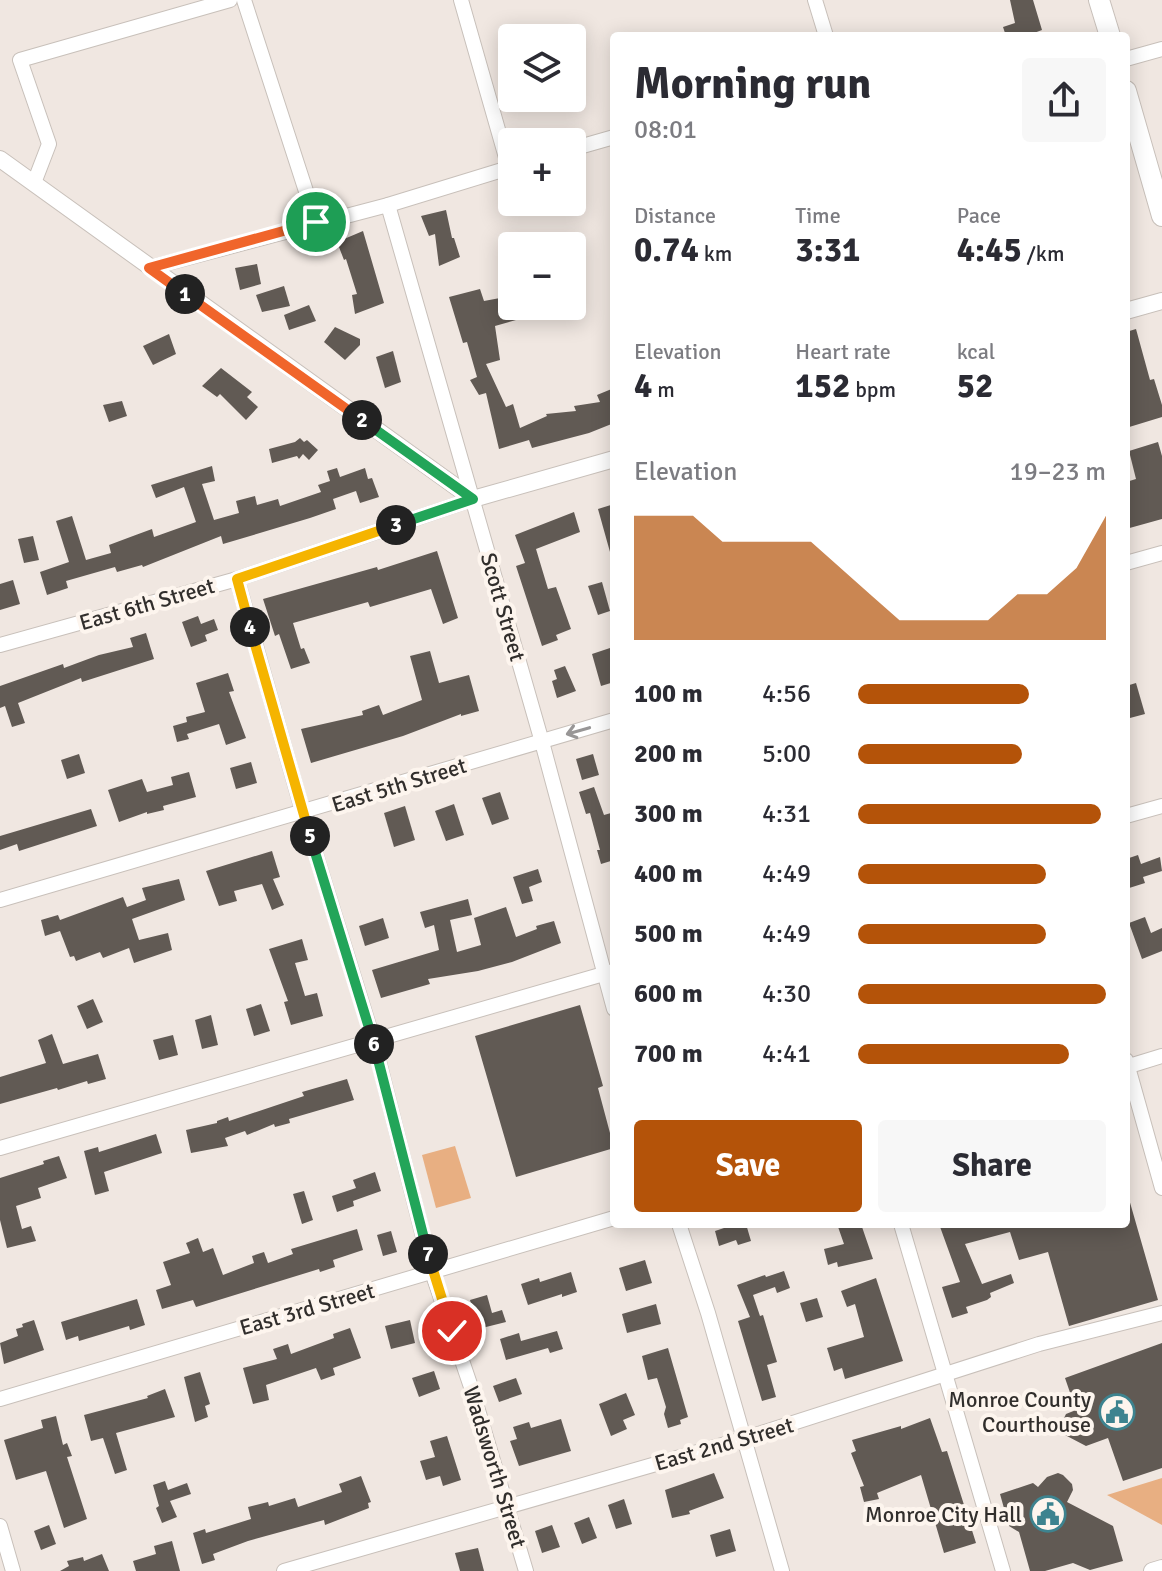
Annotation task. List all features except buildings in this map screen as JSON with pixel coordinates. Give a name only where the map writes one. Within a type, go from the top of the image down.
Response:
[{"type":"main road","points":[[1099,0],[1109,32]]},
{"type":"main road","points":[[1130,105],[1162,216]]},
{"type":"street","points":[[34,183],[49,144],[20,60],[230,0]]},
{"type":"street","points":[[244,0],[316,222]]},
{"type":"street","points":[[461,0],[499,128]]},
{"type":"street","points":[[815,0],[825,32]]},
{"type":"street","points":[[1130,58],[1162,49]]},
{"type":"street","points":[[586,145],[610,138]]},
{"type":"street","points":[[0,159],[473,499]]},
{"type":"street","points":[[149,268],[388,205],[498,172]]},
{"type":"street","name":"Scott Street","points":[[388,205],[609,972]]},
{"type":"street","points":[[1130,310],[1162,301]]},
{"type":"street","name":"East 6th Street","points":[[0,645],[237,579],[473,499],[610,460]]},
{"type":"street","points":[[1130,562],[1162,553]]},
{"type":"street","name":"Wadsworth Street","points":[[237,579],[303,813],[374,1042],[432,1272],[472,1390],[526,1571]]},
{"type":"street","name":"East 5th Street","points":[[0,900],[610,721]]},
{"type":"street","points":[[1130,815],[1162,806]]},
{"type":"street","points":[[0,1148],[609,972]]},
{"type":"street","points":[[1130,1063],[1162,1056]]},
{"type":"street","points":[[1130,1075],[1162,1188]]},
{"type":"street","name":"East 3rd Street","points":[[0,1399],[610,1219]]},
{"type":"street","points":[[680,1228],[782,1571]]},
{"type":"street","points":[[902,1228],[1003,1571]]},
{"type":"street","name":"East 2nd Street","points":[[284,1571],[743,1439],[1039,1344],[1162,1313]]},
{"type":"street","points":[[0,1526],[13,1571]]},
{"type":"street","points":[[1152,1571],[1162,1568]]},
{"type":"shaded area","points":[[455,1146],[471,1198],[436,1208],[422,1155]]},
{"type":"shaded area","points":[[1162,1478],[1162,1525],[1107,1495]]},
{"type":"place","name":"Monroe County Courthouse","points":[[1117,1412]]},
{"type":"place","name":"Monroe City Hall","points":[[1048,1514]]},
{"type":"route","points":[[316,222],[149,268],[473,499],[237,579],[303,813],[374,1042],[432,1272],[452,1331]]}]
